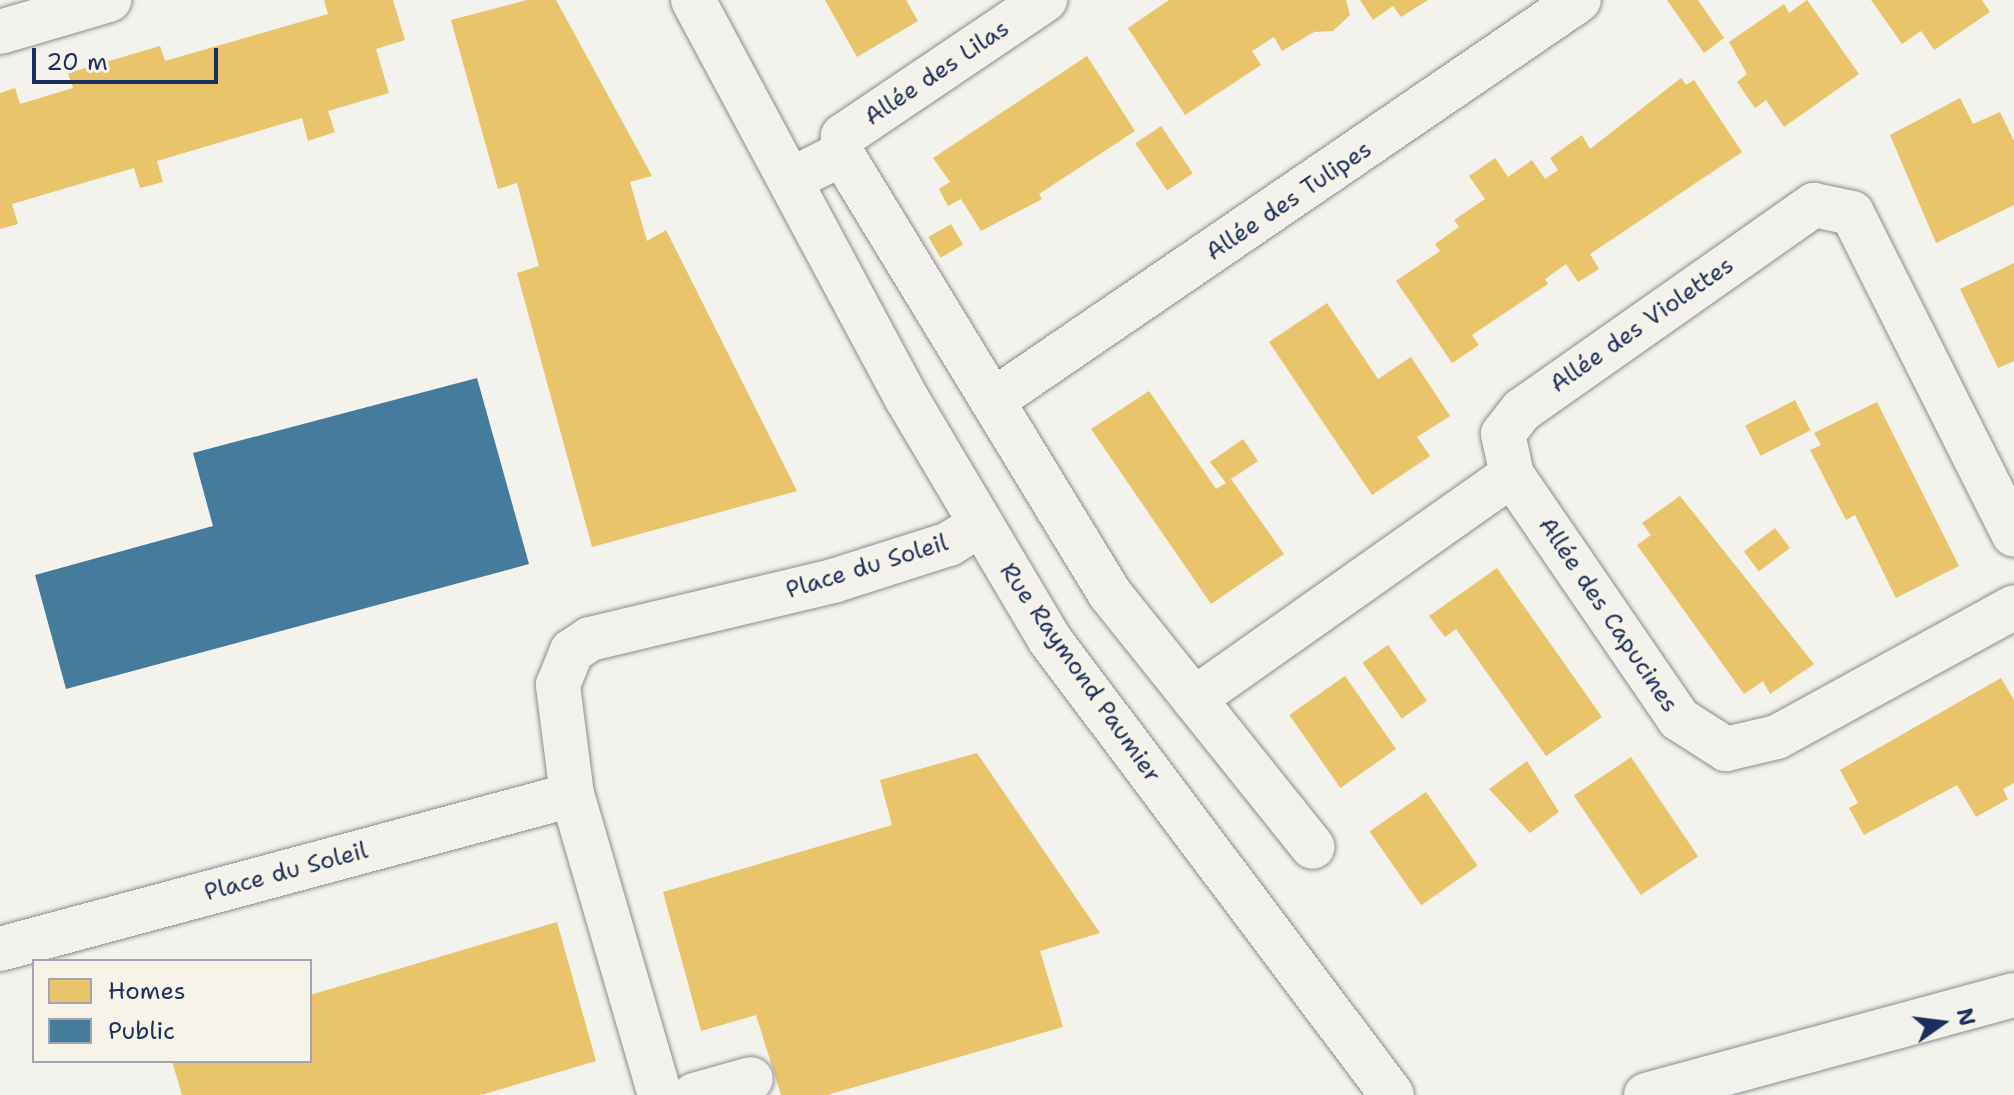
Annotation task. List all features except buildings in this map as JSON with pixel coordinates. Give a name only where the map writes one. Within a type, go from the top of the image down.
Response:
[{"type":"street","points":[[0,32],[109,0]]},
{"type":"street","name":"Rue Raymond Paumier","points":[[693,0],[978,526],[1050,640],[1392,1095]]},
{"type":"street","name":"Allée des Lilas","points":[[842,154],[843,136],[1045,0]]},
{"type":"street","name":"Allée des Tulipes","points":[[995,399],[1579,0]]},
{"type":"street","points":[[792,179],[842,154],[995,399],[1110,594],[1313,847]]},
{"type":"street","name":"Allée des Violettes","points":[[1512,475],[1503,434],[1522,410],[1814,205],[1852,213],[2014,535]]},
{"type":"street","points":[[1194,699],[1512,475]]},
{"type":"street","name":"Allée des Capucines","points":[[1512,475],[1679,719],[1726,749],[1777,737],[2014,607]]},
{"type":"street","name":"Place du Soleil","points":[[660,1095],[572,795],[558,685],[581,645],[833,581],[949,544],[978,526]]},
{"type":"street","name":"Place du Soleil","points":[[0,949],[572,795]]},
{"type":"street","points":[[1646,1095],[2014,995]]},
{"type":"street","points":[[694,1095],[751,1079]]}]
